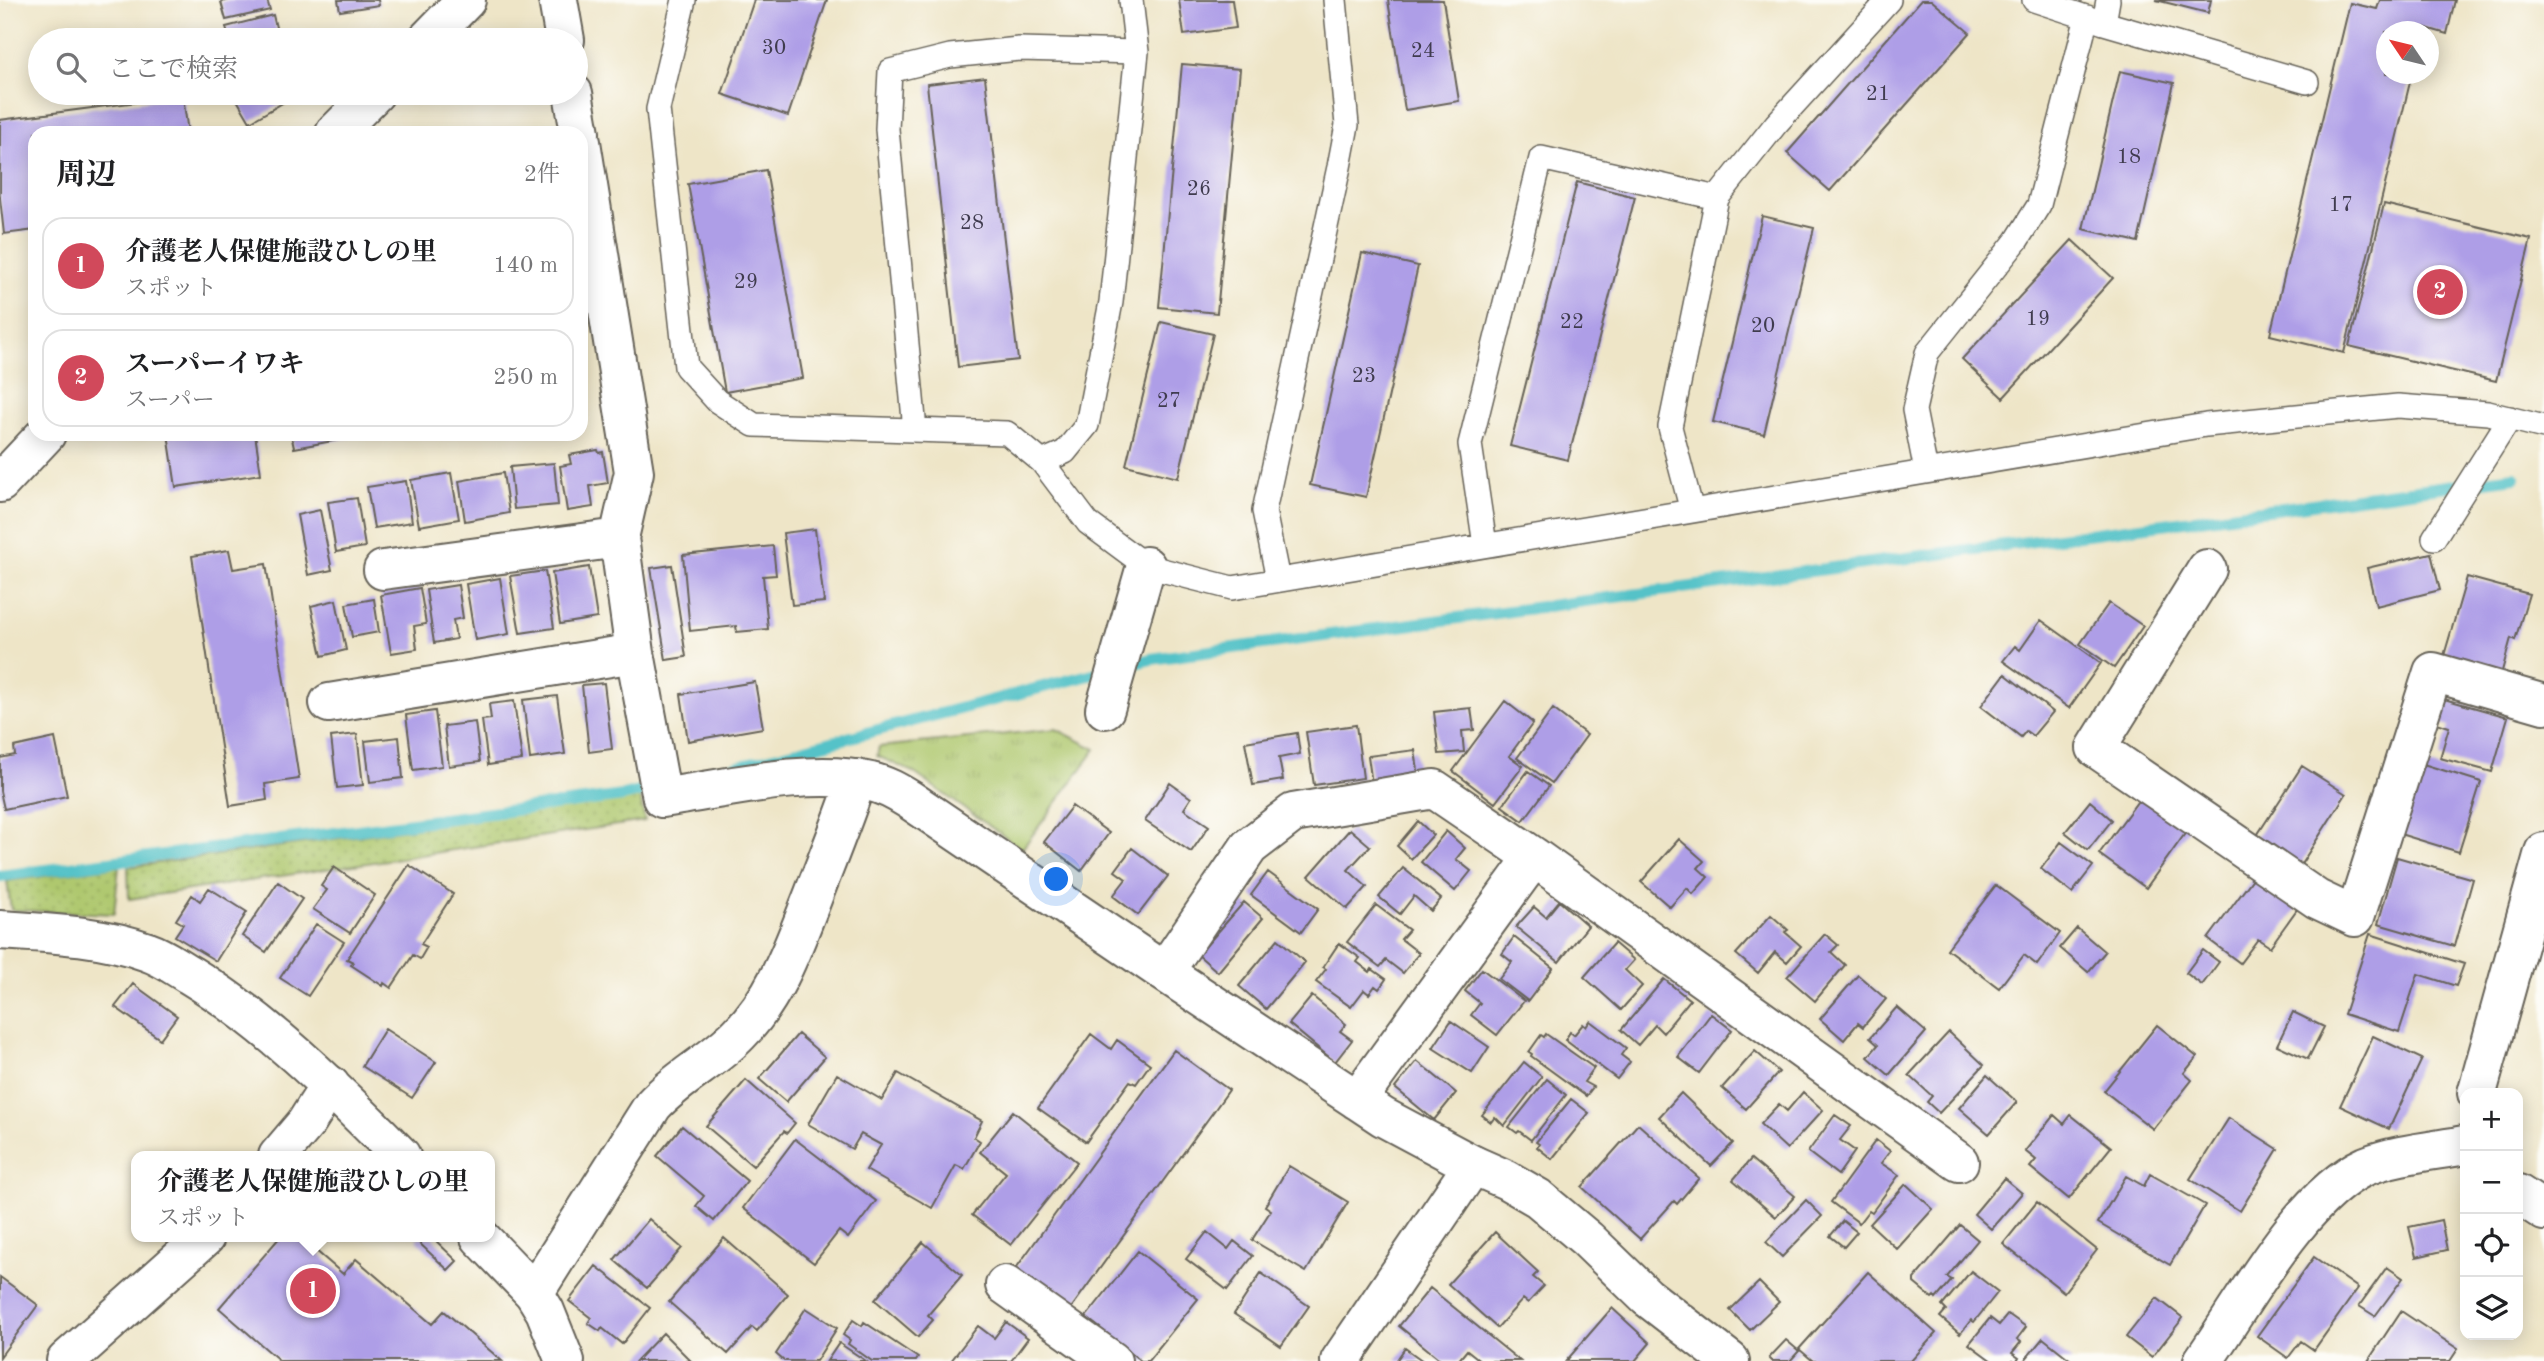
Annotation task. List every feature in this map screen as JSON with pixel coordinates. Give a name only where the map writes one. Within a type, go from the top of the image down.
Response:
[{"type":"street","points":[[439,28],[466,0]]},
{"type":"street","points":[[558,0],[563,28]]},
{"type":"street","points":[[342,126],[363,105]]},
{"type":"street","points":[[575,105],[579,126]]},
{"type":"street","points":[[588,227],[592,276],[634,472],[619,538],[635,653],[662,798],[801,778],[857,779],[886,786],[1357,1100],[1405,1129],[1538,1198],[1587,1239],[1647,1297],[1730,1361]]},
{"type":"street","points":[[0,483],[40,441]]},
{"type":"street","points":[[383,570],[619,538]]},
{"type":"street","points":[[1105,709],[1146,566]]},
{"type":"street","points":[[2207,569],[2096,748],[2317,899],[2356,917],[2433,672],[2544,704]]},
{"type":"street","points":[[329,703],[635,653]]},
{"type":"street","points":[[534,1293],[653,1105],[665,1092],[718,1054],[741,1033],[773,989],[795,942],[857,779]]},
{"type":"street","points":[[1164,972],[1249,847],[1293,813],[1434,789],[1959,1162]]},
{"type":"street","points":[[2478,1088],[2544,852]]},
{"type":"street","points":[[1357,1100],[1534,858]]},
{"type":"street","points":[[0,927],[103,941],[137,948],[160,957],[228,1000],[330,1085],[396,1151]]},
{"type":"street","points":[[282,1151],[306,1123],[330,1085]]},
{"type":"street","points":[[2203,1361],[2287,1238],[2313,1206],[2337,1184],[2374,1163],[2460,1146]]},
{"type":"street","points":[[1340,1361],[1473,1165]]},
{"type":"street","points":[[2523,1197],[2544,1211]]},
{"type":"street","points":[[66,1361],[199,1242]]},
{"type":"street","points":[[485,1242],[534,1293],[545,1311],[565,1361]]},
{"type":"street","points":[[1005,1285],[1112,1361]]},
{"type":"lane","points":[[684,0],[658,109],[686,367],[717,401],[754,425],[1007,433],[1042,462],[1088,523],[1146,566],[1232,588],[2206,425],[2398,406],[2488,413],[2544,427]]},
{"type":"lane","points":[[1042,462],[1065,452],[1087,425],[1111,302],[1137,52],[1131,0]]},
{"type":"lane","points":[[1278,580],[1264,511],[1347,125],[1335,0]]},
{"type":"lane","points":[[1692,511],[1670,427],[1717,198],[1776,124],[1889,0]]},
{"type":"lane","points":[[2034,0],[2307,82]]},
{"type":"lane","points":[[1926,471],[1914,410],[1927,353],[2017,240],[2039,205],[2095,20],[2108,0]]},
{"type":"lane","points":[[915,430],[887,129],[890,71],[950,56],[1018,48],[1137,52]]},
{"type":"lane","points":[[1485,545],[1470,444],[1541,158],[1717,198]]},
{"type":"lane","points":[[2434,538],[2510,418]]},
{"type":"green space","points":[[1056,729],[1096,749],[1022,849],[913,772],[877,756],[879,747]]},
{"type":"green space","points":[[640,797],[645,821],[129,899],[128,867]]},
{"type":"green space","points":[[119,866],[114,914],[11,910],[7,881]]},
{"type":"building","points":[[267,0],[270,10],[226,20],[221,2]]},
{"type":"building","points":[[338,0],[378,0],[379,5],[340,11]]},
{"type":"building","points":[[754,0],[827,0],[788,116],[722,94]]},
{"type":"building","points":[[1179,0],[1232,0],[1236,28],[1184,35]]},
{"type":"building","points":[[1388,0],[1443,0],[1459,101],[1405,110]]},
{"type":"building","points":[[1921,0],[1931,0],[1970,33],[1830,191],[1787,153]]},
{"type":"building","points":[[2156,0],[2211,0],[2208,13]]},
{"type":"building","points":[[2380,0],[2455,0],[2447,34],[2439,32],[2439,21],[2376,21],[2376,84],[2410,84],[2344,353],[2270,335],[2350,3],[2377,9]]},
{"type":"building","points":[[273,15],[276,28],[226,28]]},
{"type":"building","points":[[1182,64],[1240,69],[1217,313],[1159,307]]},
{"type":"building","points":[[2120,71],[2174,83],[2138,242],[2083,229]]},
{"type":"building","points":[[985,77],[1018,360],[958,367],[927,84]]},
{"type":"building","points":[[114,105],[184,105],[187,126],[28,126],[28,231],[4,234],[0,198],[0,120]]},
{"type":"building","points":[[240,105],[279,105],[250,122]]},
{"type":"building","points":[[766,170],[803,378],[725,392],[688,184]]},
{"type":"building","points":[[1577,182],[1635,197],[1568,460],[1510,446]]},
{"type":"building","points":[[2384,204],[2531,239],[2496,381],[2349,346]]},
{"type":"building","points":[[1762,216],[1814,228],[1764,434],[1713,422]]},
{"type":"building","points":[[2072,240],[2113,278],[2003,398],[1962,359]]},
{"type":"building","points":[[1362,253],[1418,266],[1366,497],[1310,485]]},
{"type":"building","points":[[1161,322],[1213,334],[1178,478],[1126,465]]},
{"type":"building","points":[[169,441],[256,441],[261,474],[176,487]]},
{"type":"building","points":[[292,441],[333,441],[294,448]]},
{"type":"building","points":[[598,450],[599,453],[603,452],[608,483],[590,486],[593,507],[567,511],[560,466],[571,464],[569,455]]},
{"type":"building","points":[[554,463],[558,505],[514,509],[510,467]]},
{"type":"building","points":[[451,473],[459,519],[419,526],[411,480]]},
{"type":"building","points":[[503,473],[509,513],[465,521],[459,481]]},
{"type":"building","points":[[406,481],[412,522],[374,528],[367,487]]},
{"type":"building","points":[[357,498],[365,547],[336,552],[328,502]]},
{"type":"building","points":[[320,510],[332,570],[308,575],[297,515]]},
{"type":"building","points":[[815,529],[824,602],[792,605],[783,533]]},
{"type":"building","points":[[773,546],[776,575],[763,576],[768,629],[737,632],[736,626],[690,631],[683,555]]},
{"type":"building","points":[[229,550],[233,569],[266,564],[299,779],[265,784],[267,800],[230,806],[192,556]]},
{"type":"building","points":[[2431,553],[2440,590],[2376,606],[2367,568]]},
{"type":"building","points":[[672,565],[686,657],[666,660],[651,568]]},
{"type":"building","points":[[589,567],[597,618],[560,624],[552,573]]},
{"type":"building","points":[[545,571],[554,628],[520,633],[510,576]]},
{"type":"building","points":[[2467,577],[2529,594],[2515,640],[2511,638],[2501,675],[2443,659]]},
{"type":"building","points":[[500,578],[509,634],[475,640],[466,584]]},
{"type":"building","points":[[458,585],[463,618],[453,620],[456,639],[434,643],[426,590]]},
{"type":"building","points":[[420,588],[426,624],[414,626],[417,649],[391,653],[381,595]]},
{"type":"building","points":[[374,599],[379,632],[352,637],[346,604]]},
{"type":"building","points":[[336,600],[346,650],[322,656],[311,606]]},
{"type":"building","points":[[2109,603],[2143,626],[2114,668],[2080,644]]},
{"type":"building","points":[[2041,620],[2101,663],[2069,708],[2003,661],[2015,646],[2020,650]]},
{"type":"building","points":[[2005,674],[2053,712],[2033,736],[2026,731],[2021,737],[1981,706]]},
{"type":"building","points":[[755,682],[763,728],[688,741],[681,694]]},
{"type":"building","points":[[604,683],[612,749],[589,752],[582,685]]},
{"type":"building","points":[[557,696],[565,754],[530,759],[523,700]]},
{"type":"building","points":[[2444,699],[2508,717],[2492,772],[2440,758],[2449,727],[2437,723]]},
{"type":"building","points":[[514,701],[522,760],[488,765],[482,720],[491,719],[489,704]]},
{"type":"building","points":[[1505,701],[1533,723],[1509,756],[1523,766],[1495,803],[1453,771]]},
{"type":"building","points":[[1471,708],[1474,730],[1462,731],[1464,752],[1439,754],[1434,712]]},
{"type":"building","points":[[1553,709],[1587,735],[1552,783],[1517,758]]},
{"type":"building","points":[[435,711],[442,766],[413,770],[406,715]]},
{"type":"building","points":[[475,722],[480,762],[449,766],[444,726]]},
{"type":"building","points":[[1356,725],[1363,778],[1314,785],[1306,732]]},
{"type":"building","points":[[1297,733],[1300,754],[1279,758],[1283,780],[1253,785],[1245,742]]},
{"type":"building","points":[[357,734],[363,785],[337,788],[331,737]]},
{"type":"building","points":[[399,737],[403,778],[370,782],[365,741]]},
{"type":"building","points":[[55,738],[67,796],[4,809],[0,791],[0,758],[15,755],[14,747]]},
{"type":"building","points":[[1415,750],[1419,777],[1372,784],[1368,756]]},
{"type":"building","points":[[2423,764],[2481,782],[2459,852],[2400,834]]},
{"type":"building","points":[[2302,766],[2346,794],[2298,869],[2254,840]]},
{"type":"building","points":[[1528,771],[1549,786],[1523,821],[1502,806]]},
{"type":"building","points":[[1170,783],[1191,798],[1184,809],[1209,826],[1191,852],[1145,821]]},
{"type":"building","points":[[2143,794],[2189,828],[2146,888],[2099,854]]},
{"type":"building","points":[[2090,801],[2112,820],[2088,850],[2065,832]]},
{"type":"building","points":[[1072,806],[1109,833],[1081,871],[1044,842]]},
{"type":"building","points":[[1418,821],[1433,835],[1411,859],[1397,846]]},
{"type":"building","points":[[1350,829],[1370,846],[1348,870],[1367,887],[1347,909],[1309,876]]},
{"type":"building","points":[[1446,831],[1465,848],[1456,859],[1471,871],[1455,891],[1421,862]]},
{"type":"building","points":[[1679,839],[1704,861],[1698,868],[1708,877],[1693,894],[1687,888],[1670,907],[1641,882]]},
{"type":"building","points":[[2061,842],[2093,866],[2072,893],[2041,869]]},
{"type":"building","points":[[1132,848],[1168,876],[1138,915],[1113,896],[1126,879],[1115,871]]},
{"type":"building","points":[[2397,857],[2473,879],[2454,946],[2378,924]]},
{"type":"building","points":[[409,865],[453,894],[421,944],[427,947],[420,959],[413,955],[391,988],[384,983],[383,986],[351,965],[353,962],[347,959]]},
{"type":"building","points":[[334,867],[375,895],[350,933],[313,909],[327,890],[321,886]]},
{"type":"building","points":[[1403,868],[1441,899],[1431,911],[1414,896],[1400,914],[1379,897]]},
{"type":"building","points":[[1268,872],[1318,909],[1301,932],[1251,895]]},
{"type":"building","points":[[2257,873],[2300,905],[2270,947],[2258,939],[2240,963],[2208,939]]},
{"type":"building","points":[[278,882],[302,899],[266,952],[242,936]]},
{"type":"building","points":[[1996,885],[2060,933],[2037,965],[2024,955],[1999,988],[1947,949]]},
{"type":"building","points":[[209,888],[247,912],[216,961],[175,936],[183,924],[176,920],[192,895],[200,901]]},
{"type":"building","points":[[1559,901],[1588,926],[1559,962],[1516,927],[1534,907],[1546,917]]},
{"type":"building","points":[[1244,902],[1263,918],[1218,972],[1198,955]]},
{"type":"building","points":[[1376,905],[1409,930],[1401,939],[1419,953],[1403,973],[1386,960],[1380,967],[1347,942]]},
{"type":"building","points":[[1771,915],[1801,946],[1787,962],[1775,952],[1758,973],[1736,954]]},
{"type":"building","points":[[316,924],[344,942],[308,996],[280,978]]},
{"type":"building","points":[[2077,928],[2105,952],[2088,972],[2060,948]]},
{"type":"building","points":[[1825,934],[1838,945],[1831,952],[1845,965],[1815,1001],[1787,977]]},
{"type":"building","points":[[2370,934],[2464,964],[2456,986],[2418,974],[2399,1032],[2344,1014]]},
{"type":"building","points":[[1514,937],[1553,968],[1528,1001],[1499,979],[1512,962],[1502,954]]},
{"type":"building","points":[[1278,939],[1305,962],[1266,1009],[1239,986]]},
{"type":"building","points":[[1339,943],[1360,958],[1357,962],[1370,972],[1372,969],[1386,979],[1379,989],[1375,986],[1369,994],[1364,990],[1351,1007],[1316,982]]},
{"type":"building","points":[[1614,943],[1634,960],[1625,970],[1642,986],[1621,1010],[1584,977]]},
{"type":"building","points":[[2203,950],[2219,962],[2202,985],[2186,973]]},
{"type":"building","points":[[1482,969],[1524,1001],[1497,1035],[1471,1015],[1480,1003],[1465,991]]},
{"type":"building","points":[[1858,975],[1886,999],[1863,1027],[1858,1023],[1844,1040],[1820,1019]]},
{"type":"building","points":[[1664,979],[1690,1000],[1663,1033],[1655,1025],[1638,1045],[1621,1030]]},
{"type":"building","points":[[133,984],[177,1016],[160,1039],[115,1007]]},
{"type":"building","points":[[1312,996],[1346,1024],[1340,1031],[1352,1040],[1335,1062],[1289,1024]]},
{"type":"building","points":[[1897,1007],[1926,1032],[1889,1075],[1868,1057],[1878,1045],[1870,1038]]},
{"type":"building","points":[[2293,1012],[2324,1027],[2308,1059],[2277,1045]]},
{"type":"building","points":[[1711,1014],[1732,1030],[1699,1073],[1678,1057]]},
{"type":"building","points":[[1451,1021],[1489,1047],[1472,1073],[1433,1048]]},
{"type":"building","points":[[1590,1021],[1626,1048],[1621,1055],[1630,1062],[1617,1079],[1565,1040],[1570,1032],[1574,1035],[1583,1024],[1586,1027]]},
{"type":"building","points":[[2157,1025],[2197,1057],[2184,1073],[2192,1080],[2153,1129],[2104,1091]]},
{"type":"building","points":[[385,1029],[436,1062],[412,1098],[362,1066]]},
{"type":"building","points":[[1949,1032],[1984,1065],[1939,1113],[1927,1102],[1932,1096],[1909,1075]]},
{"type":"building","points":[[798,1034],[825,1057],[786,1102],[759,1079]]},
{"type":"building","points":[[1091,1034],[1111,1049],[1117,1040],[1150,1064],[1136,1084],[1130,1081],[1086,1142],[1038,1108]]},
{"type":"building","points":[[1546,1034],[1594,1068],[1584,1082],[1593,1087],[1586,1096],[1531,1056],[1529,1052],[1541,1035],[1544,1037]]},
{"type":"building","points":[[2373,1036],[2422,1059],[2389,1129],[2340,1106]]},
{"type":"building","points":[[1174,1050],[1229,1090],[1069,1311],[1014,1271]]},
{"type":"building","points":[[1755,1051],[1779,1072],[1746,1109],[1722,1088]]},
{"type":"building","points":[[1417,1061],[1456,1093],[1434,1120],[1395,1088]]},
{"type":"building","points":[[1524,1062],[1542,1077],[1504,1126],[1495,1117],[1491,1122],[1482,1115]]},
{"type":"building","points":[[898,1073],[982,1121],[974,1137],[980,1141],[964,1169],[956,1165],[932,1208],[866,1170],[881,1145],[861,1134],[852,1149],[808,1124],[837,1074],[882,1100]]},
{"type":"building","points":[[1987,1075],[2017,1102],[1989,1134],[1959,1108]]},
{"type":"building","points":[[1547,1079],[1566,1095],[1531,1140],[1509,1127]]},
{"type":"building","points":[[746,1080],[795,1123],[787,1133],[784,1131],[753,1166],[706,1126]]},
{"type":"building","points":[[1803,1092],[1823,1110],[1787,1149],[1760,1124],[1779,1104],[1787,1111]]},
{"type":"building","points":[[1681,1093],[1733,1143],[1711,1166],[1659,1117]]},
{"type":"building","points":[[1571,1099],[1589,1113],[1552,1159],[1537,1147],[1539,1144],[1536,1142]]},
{"type":"building","points":[[1013,1111],[1077,1162],[1011,1245],[972,1215],[1006,1173],[980,1152]]},
{"type":"building","points":[[1835,1115],[1851,1126],[1840,1140],[1855,1151],[1838,1175],[1808,1152]]},
{"type":"building","points":[[2054,1115],[2064,1124],[2071,1115],[2111,1147],[2069,1199],[2030,1167],[2036,1160],[2025,1151]]},
{"type":"building","points":[[2229,1118],[2278,1149],[2240,1211],[2190,1179]]},
{"type":"building","points":[[1638,1124],[1699,1178],[1677,1204],[1674,1201],[1640,1239],[1582,1187]]},
{"type":"building","points":[[682,1126],[747,1181],[714,1221],[696,1206],[704,1196],[657,1156]]},
{"type":"building","points":[[795,1139],[876,1201],[848,1238],[839,1231],[814,1263],[743,1208]]},
{"type":"building","points":[[1876,1140],[1890,1151],[1881,1163],[1899,1175],[1872,1212],[1869,1210],[1859,1223],[1831,1202]]},
{"type":"building","points":[[1751,1159],[1795,1196],[1776,1217],[1733,1180]]},
{"type":"building","points":[[1289,1166],[1348,1202],[1306,1272],[1252,1240],[1271,1210],[1265,1206]]},
{"type":"building","points":[[2150,1174],[2205,1205],[2170,1265],[2098,1223],[2126,1176],[2144,1186]]},
{"type":"building","points":[[2004,1178],[2022,1193],[1991,1229],[1974,1214]]},
{"type":"building","points":[[1906,1184],[1933,1209],[1897,1249],[1870,1224]]},
{"type":"building","points":[[1806,1200],[1822,1216],[1782,1257],[1766,1242]]},
{"type":"building","points":[[2037,1202],[2097,1250],[2064,1292],[2003,1244]]},
{"type":"building","points":[[649,1219],[682,1248],[647,1288],[614,1260]]},
{"type":"building","points":[[2441,1220],[2447,1250],[2416,1257],[2409,1227]]},
{"type":"building","points":[[1843,1221],[1857,1232],[1844,1247],[1830,1236]]},
{"type":"building","points":[[1960,1225],[1978,1240],[1947,1277],[1952,1280],[1936,1299],[1934,1296],[1932,1298],[1914,1283],[1914,1279]]},
{"type":"building","points":[[1207,1232],[1228,1249],[1234,1241],[1253,1256],[1227,1290],[1186,1259]]},
{"type":"building","points":[[1495,1232],[1538,1272],[1533,1277],[1544,1286],[1528,1303],[1523,1299],[1497,1328],[1448,1284]]},
{"type":"building","points":[[724,1238],[788,1294],[757,1331],[752,1327],[728,1354],[669,1302]]},
{"type":"building","points":[[276,1242],[306,1242],[343,1274],[356,1259],[432,1324],[444,1311],[502,1361],[280,1361],[219,1308]]},
{"type":"building","points":[[418,1242],[437,1242],[457,1261],[448,1270]]},
{"type":"building","points":[[923,1242],[962,1275],[928,1315],[933,1320],[918,1337],[875,1300]]},
{"type":"building","points":[[1138,1251],[1198,1299],[1148,1361],[1141,1361],[1086,1317]]},
{"type":"building","points":[[2314,1257],[2358,1288],[2314,1350],[2301,1341],[2288,1358],[2257,1336]]},
{"type":"building","points":[[596,1266],[650,1308],[622,1344],[602,1328],[600,1331],[588,1323],[591,1318],[569,1301]]},
{"type":"building","points":[[2387,1267],[2403,1278],[2375,1316],[2359,1306]]},
{"type":"building","points":[[1971,1271],[1998,1292],[1974,1322],[1971,1320],[1960,1334],[1940,1317],[1946,1310],[1942,1306]]},
{"type":"building","points":[[1868,1272],[1936,1333],[1911,1361],[1813,1361],[1799,1349]]},
{"type":"building","points":[[1261,1273],[1309,1306],[1281,1346],[1234,1314]]},
{"type":"building","points":[[0,1277],[38,1305],[0,1357]]},
{"type":"building","points":[[1759,1282],[1779,1302],[1750,1330],[1730,1310]]},
{"type":"building","points":[[1430,1288],[1520,1361],[1481,1361],[1467,1350],[1458,1361],[1442,1361],[1399,1326]]},
{"type":"building","points":[[2157,1298],[2183,1318],[2152,1357],[2126,1337]]},
{"type":"building","points":[[806,1308],[837,1328],[816,1361],[784,1361],[776,1354]]},
{"type":"building","points":[[1612,1308],[1650,1343],[1635,1361],[1566,1361]]},
{"type":"building","points":[[2401,1311],[2458,1349],[2450,1361],[2368,1361]]},
{"type":"building","points":[[2008,1314],[2026,1327],[2017,1339],[2021,1342],[2012,1353],[2019,1358],[2017,1361],[1992,1361],[1969,1344],[1990,1318],[1999,1325]]},
{"type":"building","points":[[853,1320],[862,1326],[864,1322],[918,1358],[916,1361],[872,1361],[848,1344],[850,1340],[843,1335]]},
{"type":"building","points":[[1006,1322],[1028,1338],[1011,1361],[951,1361],[978,1326],[994,1338]]},
{"type":"building","points":[[663,1333],[691,1361],[636,1361]]},
{"type":"building","points":[[2043,1338],[2072,1361],[2024,1361]]},
{"type":"building","points":[[1786,1340],[1799,1351],[1790,1361],[1772,1361],[1769,1358]]},
{"type":"building","points":[[839,1343],[866,1361],[827,1361]]},
{"type":"building","points":[[1405,1348],[1423,1361],[1396,1361]]},
{"type":"waterway","points":[[728,769],[1151,659],[2515,477]]},
{"type":"waterway","points":[[0,876],[623,796],[656,788]]},
{"type":"place","name":"スーパーイワキ","points":[[2440,292]]},
{"type":"place","name":"介護老人保健施設ひしの里","points":[[313,1291]]}]
